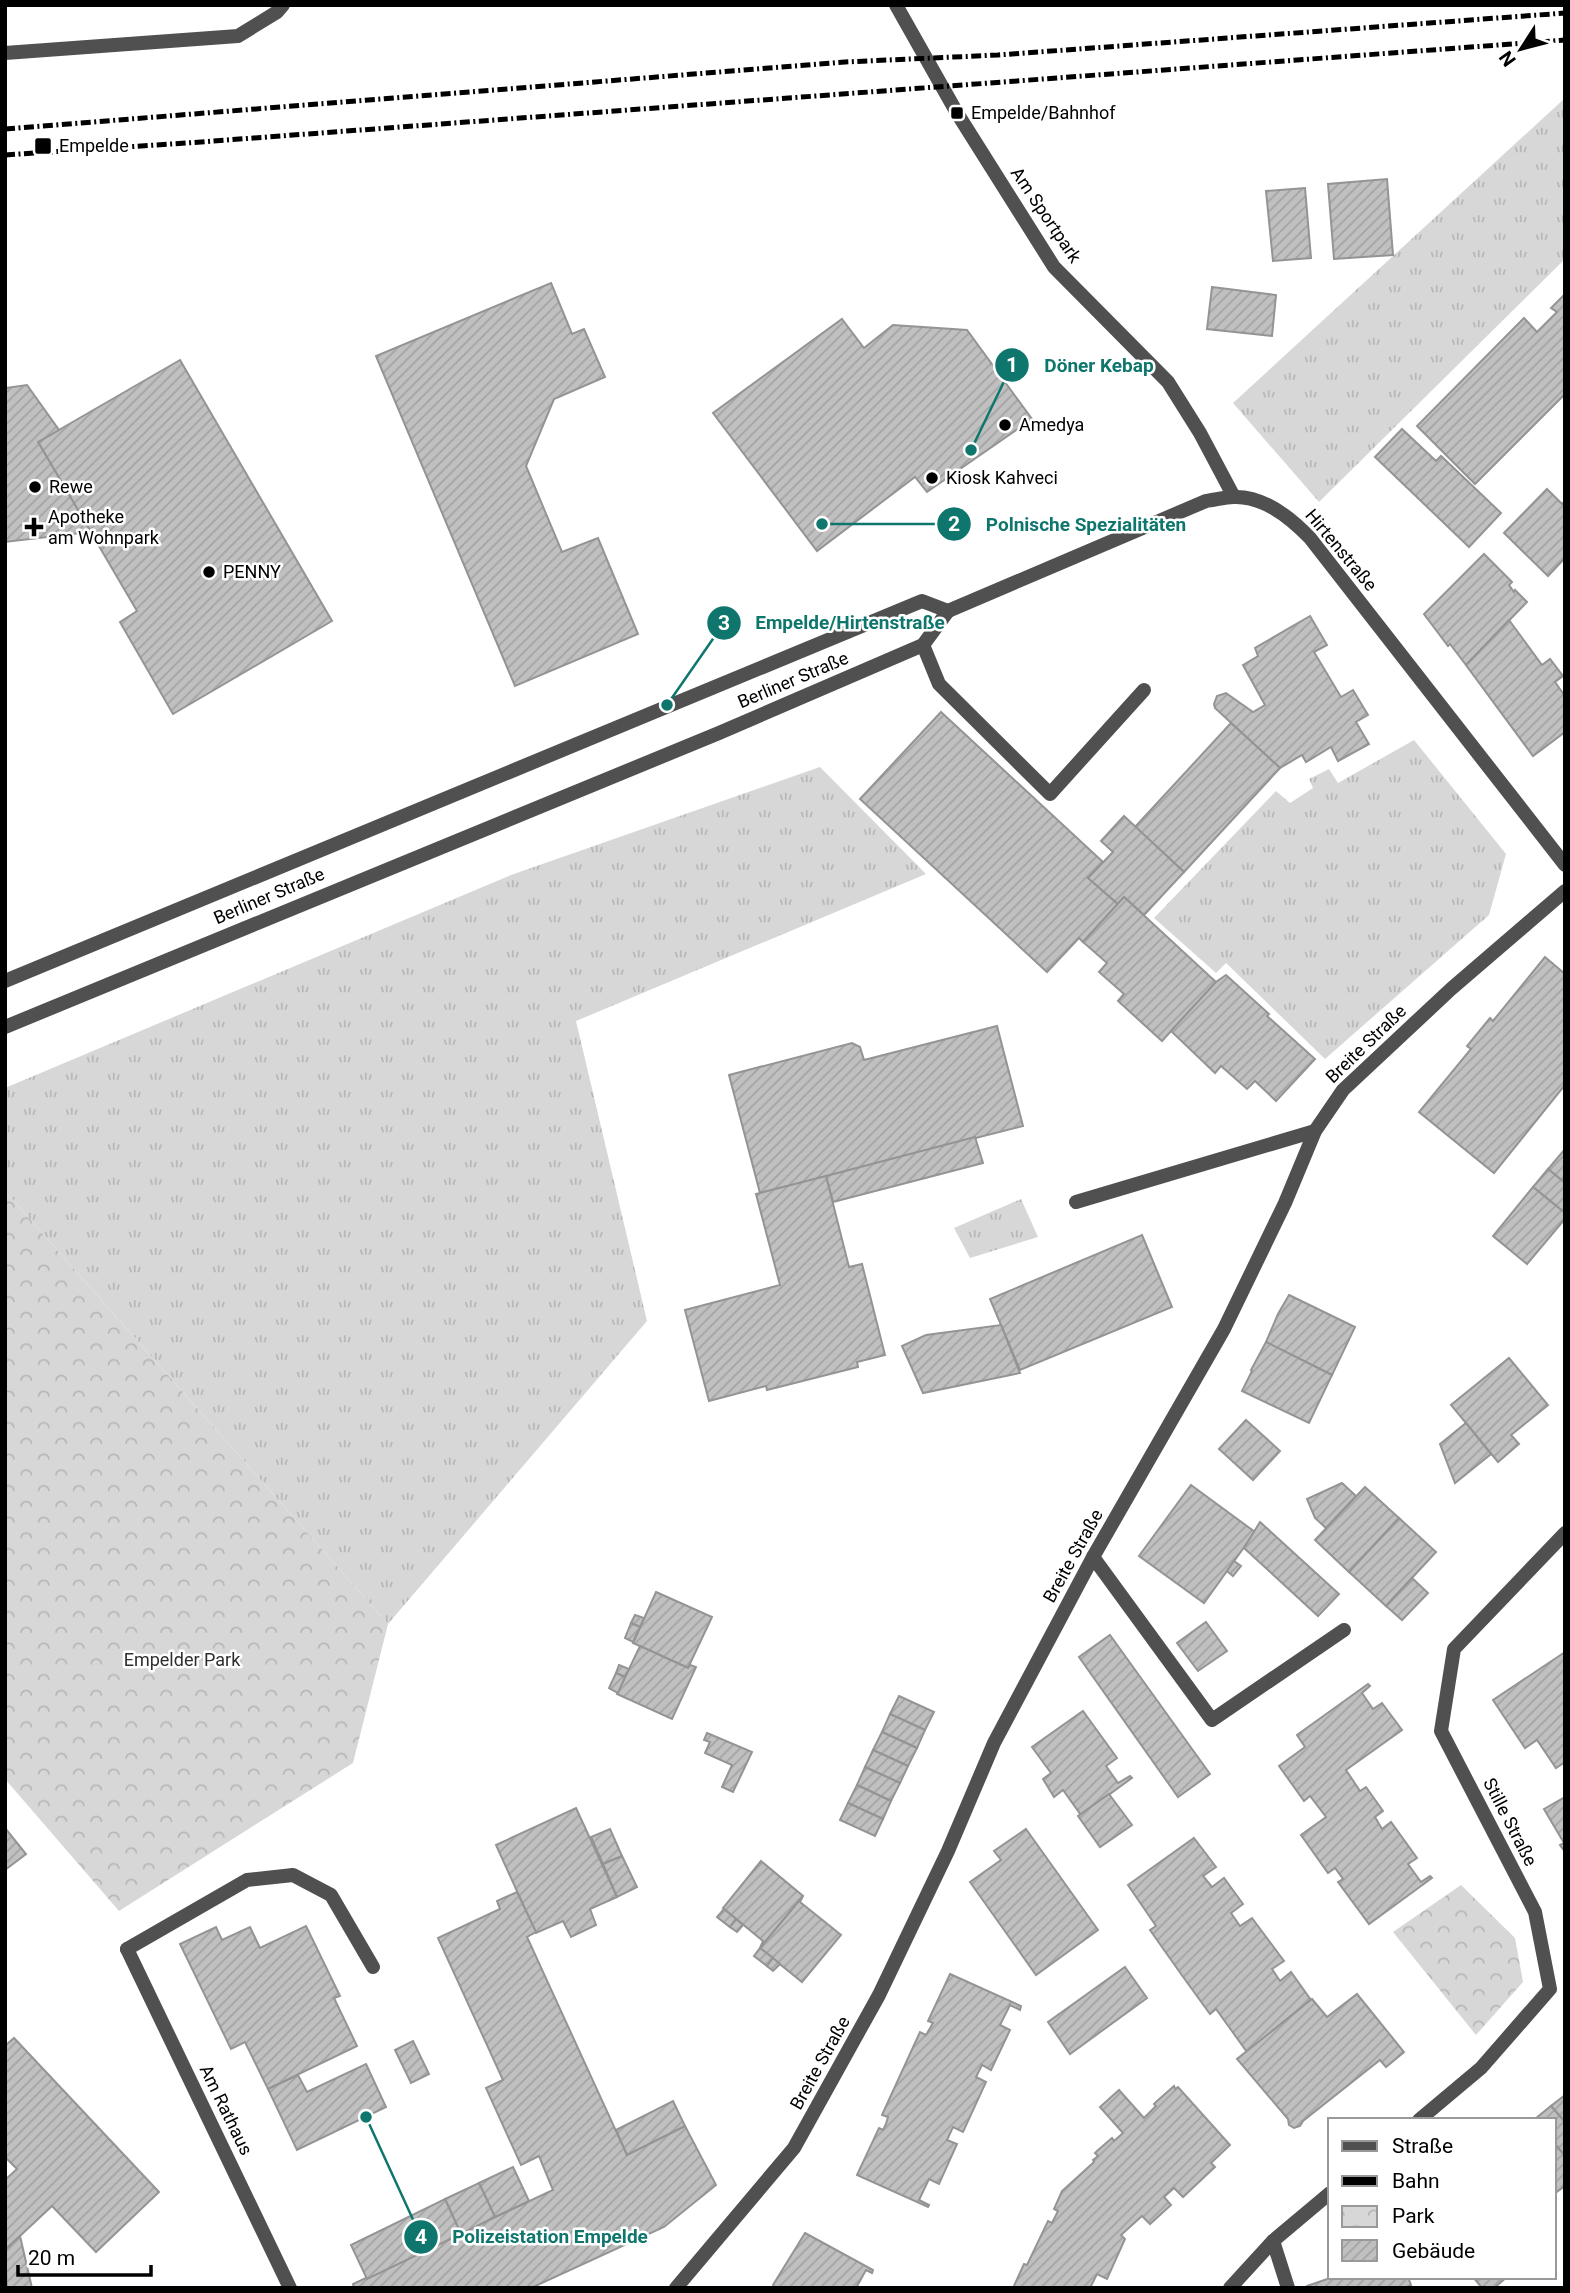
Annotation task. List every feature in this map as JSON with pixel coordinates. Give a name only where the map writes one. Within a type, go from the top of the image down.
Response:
[{"type":"street","points":[[5,53],[238,36],[278,12],[283,5]]},
{"type":"street","name":"Am Sportpark","points":[[896,5],[957,113],[1054,267],[1168,382],[1200,433],[1234,497]]},
{"type":"street","name":"Hirtenstraße","points":[[948,611],[1206,501],[1234,497],[1252,499],[1280,511],[1310,538],[1565,865]]},
{"type":"street","name":"Berliner Straße","points":[[5,981],[922,601],[948,611]]},
{"type":"street","points":[[948,611],[923,645],[939,684],[1050,794],[1144,690]]},
{"type":"street","name":"Berliner Straße","points":[[5,1027],[719,733],[923,645]]},
{"type":"street","name":"Breite Straße","points":[[676,2288],[794,2148],[879,1995],[948,1851],[994,1743],[1093,1558],[1224,1329],[1285,1203],[1315,1131],[1343,1090],[1451,989],[1565,891]]},
{"type":"street","points":[[1076,1202],[1315,1131]]},
{"type":"street","name":"Stille Straße","points":[[1421,2118],[1481,2068],[1550,1989],[1535,1912],[1441,1731],[1454,1649],[1565,1533]]},
{"type":"street","points":[[1093,1558],[1212,1720],[1344,1630]]},
{"type":"street","name":"Am Rathaus","points":[[290,2288],[127,1949],[247,1880],[293,1875],[331,1895],[373,1967]]},
{"type":"street","points":[[1230,2288],[1273,2241],[1328,2195]]},
{"type":"street","points":[[1273,2241],[1288,2288]]},
{"type":"green space","points":[[1565,98],[1565,259],[1319,502],[1233,403]]},
{"type":"green space","points":[[1414,740],[1506,854],[1489,915],[1325,1059],[1226,963],[1216,973],[1154,918],[1276,791],[1290,803],[1313,788],[1309,779],[1329,769],[1338,783]]},
{"type":"green space","points":[[820,767],[926,874],[576,1021],[647,1321],[388,1624],[5,1191],[5,1088],[511,875]]},
{"type":"green space","name":"Empelder Park","points":[[5,1191],[388,1624],[353,1763],[119,1911],[5,1779]]},
{"type":"green space","points":[[1021,1199],[1038,1237],[970,1258],[954,1228]]},
{"type":"green space","points":[[1461,1885],[1515,1938],[1523,1982],[1476,2035],[1393,1932]]},
{"type":"building","points":[[1387,179],[1393,255],[1334,259],[1328,184]]},
{"type":"building","points":[[1305,188],[1311,258],[1273,261],[1266,191]]},
{"type":"building","points":[[551,283],[572,334],[584,329],[605,377],[554,399],[526,466],[562,552],[598,538],[638,634],[515,686],[376,356]]},
{"type":"building","points":[[1212,287],[1276,295],[1272,336],[1207,329]]},
{"type":"building","points":[[1565,294],[1565,394],[1475,484],[1417,426],[1524,318],[1537,332],[1557,312],[1551,308]]},
{"type":"building","points":[[842,319],[864,348],[893,325],[967,330],[1032,419],[927,492],[915,477],[817,551],[713,413]]},
{"type":"building","name":"PENNY","points":[[180,360],[332,621],[173,714],[120,622],[137,611],[38,442]]},
{"type":"building","name":"Rewe","points":[[27,385],[59,430],[38,442],[91,532],[5,542],[5,388]]},
{"type":"building","points":[[1402,429],[1436,461],[1441,456],[1501,513],[1469,547],[1375,457]]},
{"type":"building","points":[[1547,489],[1562,504],[1565,501],[1565,558],[1548,576],[1504,533]]},
{"type":"building","points":[[1484,554],[1512,582],[1509,585],[1514,592],[1515,590],[1527,602],[1466,665],[1424,614]]},
{"type":"building","points":[[1310,616],[1327,645],[1314,652],[1341,697],[1353,690],[1368,715],[1356,722],[1369,744],[1338,761],[1331,747],[1306,762],[1302,755],[1280,768],[1215,708],[1214,704],[1217,696],[1226,693],[1253,712],[1265,705],[1243,665],[1258,656],[1255,648]]},
{"type":"building","points":[[1509,620],[1542,665],[1550,659],[1563,676],[1555,682],[1565,696],[1565,732],[1533,756],[1466,665]]},
{"type":"building","points":[[941,712],[1103,862],[1088,878],[1118,904],[1083,942],[1079,938],[1047,972],[860,799]]},
{"type":"building","points":[[1231,723],[1280,768],[1184,872],[1135,827]]},
{"type":"building","points":[[1124,816],[1184,872],[1144,915],[1124,897],[1118,904],[1088,878],[1113,852],[1101,841]]},
{"type":"building","points":[[1124,897],[1216,982],[1162,1041],[1118,1001],[1124,994],[1099,972],[1107,963],[1083,942]]},
{"type":"building","points":[[1545,957],[1565,974],[1565,1085],[1494,1173],[1419,1112],[1471,1049],[1467,1046],[1490,1018],[1493,1021]]},
{"type":"building","points":[[1226,975],[1315,1059],[1276,1101],[1255,1081],[1247,1089],[1221,1066],[1215,1073],[1171,1031],[1216,982]]},
{"type":"building","points":[[997,1026],[1023,1126],[760,1193],[729,1075],[852,1043],[860,1047],[864,1060]]},
{"type":"building","points":[[975,1137],[983,1163],[833,1202],[826,1176]]},
{"type":"building","points":[[1565,1149],[1565,1183],[1548,1169]]},
{"type":"building","points":[[1548,1169],[1565,1183],[1565,1213],[1533,1187]]},
{"type":"building","points":[[826,1176],[849,1267],[862,1264],[885,1355],[857,1362],[858,1367],[767,1390],[766,1386],[709,1401],[685,1310],[780,1285],[756,1194]]},
{"type":"building","points":[[1533,1187],[1565,1213],[1565,1219],[1527,1264],[1493,1236]]},
{"type":"building","points":[[1142,1235],[1172,1307],[1020,1370],[990,1299]]},
{"type":"building","points":[[1289,1295],[1355,1327],[1332,1375],[1266,1342]]},
{"type":"building","points":[[1001,1325],[1020,1373],[923,1393],[902,1346],[926,1335]]},
{"type":"building","points":[[1266,1342],[1332,1375],[1309,1423],[1242,1391]]},
{"type":"building","points":[[1509,1358],[1548,1405],[1511,1435],[1519,1444],[1498,1462],[1451,1405]]},
{"type":"building","points":[[1246,1420],[1280,1451],[1253,1480],[1219,1449]]},
{"type":"building","points":[[1466,1423],[1491,1454],[1455,1483],[1440,1444]]},
{"type":"building","points":[[1342,1483],[1356,1496],[1326,1528],[1315,1518],[1307,1499]]},
{"type":"building","points":[[1191,1485],[1255,1532],[1204,1603],[1139,1556]]},
{"type":"building","points":[[1365,1487],[1399,1518],[1349,1572],[1315,1540]]},
{"type":"building","points":[[1399,1518],[1436,1552],[1386,1606],[1349,1572]]},
{"type":"building","points":[[1260,1522],[1339,1594],[1318,1616],[1244,1548]]},
{"type":"building","points":[[1234,1561],[1241,1566],[1233,1576],[1227,1571]]},
{"type":"building","points":[[1412,1578],[1428,1593],[1402,1620],[1386,1606]]},
{"type":"building","points":[[656,1592],[712,1617],[688,1668],[633,1643]]},
{"type":"building","points":[[635,1615],[644,1618],[640,1627],[631,1623]]},
{"type":"building","points":[[1206,1622],[1227,1651],[1198,1671],[1177,1643]]},
{"type":"building","points":[[631,1623],[640,1627],[633,1642],[625,1638]]},
{"type":"building","points":[[1110,1635],[1210,1774],[1178,1797],[1079,1657]]},
{"type":"building","points":[[640,1646],[688,1668],[690,1665],[696,1667],[672,1719],[617,1694]]},
{"type":"building","points":[[1565,1652],[1565,1762],[1556,1768],[1537,1740],[1525,1748],[1493,1700]]},
{"type":"building","points":[[619,1665],[629,1669],[625,1677],[616,1673]]},
{"type":"building","points":[[616,1673],[625,1677],[618,1693],[609,1688]]},
{"type":"building","points":[[1368,1684],[1370,1686],[1362,1693],[1373,1709],[1382,1703],[1402,1730],[1346,1770],[1360,1791],[1366,1787],[1383,1811],[1375,1817],[1382,1829],[1391,1822],[1417,1858],[1408,1864],[1421,1882],[1430,1876],[1432,1878],[1369,1924],[1338,1882],[1343,1879],[1335,1868],[1328,1873],[1301,1835],[1326,1817],[1310,1796],[1304,1801],[1279,1766],[1305,1747],[1297,1735]]},
{"type":"building","points":[[899,1696],[934,1712],[925,1730],[890,1714]]},
{"type":"building","points":[[1083,1711],[1117,1758],[1106,1766],[1118,1783],[1130,1776],[1132,1778],[1081,1815],[1063,1790],[1054,1797],[1043,1779],[1051,1773],[1032,1747]]},
{"type":"building","points":[[890,1714],[925,1730],[917,1748],[882,1732]]},
{"type":"building","points":[[882,1732],[917,1748],[908,1766],[873,1750]]},
{"type":"building","points":[[707,1733],[752,1752],[733,1792],[722,1787],[732,1765],[705,1753],[710,1742],[704,1740]]},
{"type":"building","points":[[873,1750],[908,1766],[900,1783],[865,1767]]},
{"type":"building","points":[[865,1767],[900,1783],[891,1801],[857,1785]]},
{"type":"building","points":[[857,1785],[891,1801],[883,1819],[848,1803]]},
{"type":"building","points":[[1109,1794],[1132,1825],[1100,1847],[1078,1816]]},
{"type":"building","points":[[1565,1797],[1565,1852],[1560,1845],[1564,1843],[1544,1809]]},
{"type":"building","points":[[848,1803],[883,1819],[875,1836],[840,1820]]},
{"type":"building","points":[[576,1808],[617,1897],[590,1909],[596,1925],[571,1937],[563,1921],[536,1933],[496,1845]]},
{"type":"building","points":[[5,1828],[26,1854],[5,1870]]},
{"type":"building","points":[[610,1829],[622,1856],[603,1864],[591,1837]]},
{"type":"building","points":[[1026,1829],[1098,1930],[1036,1975],[970,1882],[1001,1860],[994,1851]]},
{"type":"building","points":[[1194,1838],[1216,1867],[1203,1876],[1212,1887],[1224,1878],[1243,1904],[1231,1913],[1240,1926],[1252,1918],[1284,1961],[1272,1969],[1280,1981],[1291,1972],[1311,2000],[1247,2052],[1216,2009],[1210,2014],[1181,1974],[1150,1930],[1156,1926],[1128,1885]]},
{"type":"building","points":[[622,1856],[637,1887],[617,1897],[603,1864]]},
{"type":"building","points":[[761,1861],[803,1896],[760,1948],[763,1941],[723,1908]]},
{"type":"building","points":[[517,1892],[536,1932],[527,1937],[627,2155],[685,2126],[716,2185],[664,2227],[531,2288],[354,2288],[353,2284],[553,2190],[539,2156],[521,2165],[486,2088],[503,2080],[438,1938],[500,1909],[497,1901]]},
{"type":"building","points":[[803,1896],[800,1902],[841,1935],[802,1982],[760,1948]]},
{"type":"building","points":[[724,1909],[736,1919],[730,1927],[717,1917]]},
{"type":"building","points":[[736,1919],[743,1925],[737,1932],[730,1927]]},
{"type":"building","points":[[306,1926],[340,1996],[334,1998],[357,2046],[268,2089],[245,2042],[231,2049],[180,1944],[216,1927],[222,1940],[250,1927],[260,1948]]},
{"type":"building","points":[[760,1948],[773,1958],[767,1966],[754,1956]]},
{"type":"building","points":[[773,1958],[780,1964],[773,1971],[767,1966]]},
{"type":"building","points":[[1125,1967],[1147,1998],[1070,2054],[1048,2022]]},
{"type":"building","points":[[950,1974],[1021,2006],[1020,2010],[1010,2005],[1000,2025],[1010,2030],[991,2070],[982,2065],[976,2077],[986,2082],[963,2132],[953,2127],[947,2140],[957,2144],[939,2184],[929,2179],[919,2200],[929,2205],[928,2207],[857,2175],[879,2128],[883,2130],[886,2124],[888,2117],[882,2115],[920,2032],[926,2035],[933,2023],[928,2021]]},
{"type":"building","points":[[1357,1994],[1404,2052],[1386,2067],[1380,2060],[1300,2126],[1294,2128],[1237,2059],[1312,1999],[1327,2017]]},
{"type":"building","points":[[14,2038],[159,2192],[96,2252],[52,2206],[5,2250],[5,2180],[17,2169],[5,2157],[5,2046]]},
{"type":"building","points":[[413,2041],[429,2074],[411,2083],[395,2050]]},
{"type":"building","points":[[366,2064],[386,2107],[297,2150],[268,2089],[298,2075],[307,2092]]},
{"type":"building","points":[[1174,2086],[1175,2089],[1178,2087],[1230,2145],[1211,2163],[1215,2167],[1183,2197],[1174,2188],[1164,2197],[1171,2205],[1150,2224],[1142,2216],[1121,2235],[1125,2239],[1107,2279],[1097,2274],[1090,2288],[1013,2288],[1048,2221],[1052,2223],[1058,2211],[1054,2209],[1062,2191],[1094,2162],[1098,2156],[1095,2153],[1097,2151],[1112,2138],[1114,2141],[1123,2133],[1100,2107],[1119,2090],[1144,2118],[1156,2106],[1154,2104]]},
{"type":"building","points":[[1565,2095],[1565,2122],[1551,2106]]},
{"type":"building","points":[[673,2101],[685,2126],[627,2155],[616,2130]]},
{"type":"building","points":[[1551,2106],[1565,2122],[1563,2153],[1556,2145],[1556,2118],[1536,2118]]},
{"type":"building","points":[[1556,2145],[1565,2156],[1565,2186],[1556,2193]]},
{"type":"building","points":[[513,2167],[529,2201],[495,2217],[479,2183]]},
{"type":"building","points":[[479,2183],[495,2217],[461,2234],[445,2199]]},
{"type":"building","points":[[445,2199],[461,2234],[367,2279],[351,2245]]},
{"type":"building","points":[[805,2233],[873,2270],[872,2273],[866,2270],[856,2288],[775,2288],[773,2285]]},
{"type":"building","points":[[20,2236],[32,2288],[7,2288],[5,2250]]},
{"type":"building","points":[[1328,2279],[1409,2279],[1411,2285],[1404,2288],[1307,2286]]},
{"type":"building","points":[[1475,2279],[1505,2279],[1494,2288],[1482,2288]]},
{"type":"railway","points":[[5,129],[845,62],[998,55],[1565,13]]},
{"type":"railway","points":[[5,155],[1565,40]]},
{"type":"place","name":"Empelde/Bahnhof","points":[[957,113]]},
{"type":"place","name":"Empelde","points":[[43,146]]},
{"type":"place","name":"Amedya","points":[[1005,425]]},
{"type":"place","name":"Döner Kebap","points":[[971,450]]},
{"type":"place","name":"Kiosk Kahveci","points":[[932,478]]},
{"type":"place","name":"Rewe","points":[[35,487]]},
{"type":"place","name":"Polnische Spezialitäten","points":[[822,524]]},
{"type":"place","name":"Apotheke am Wohnpark","points":[[34,527]]},
{"type":"place","name":"PENNY","points":[[209,572]]},
{"type":"place","name":"Empelde/Hirtenstraße","points":[[667,705]]},
{"type":"place","name":"Polizeistation Empelde","points":[[366,2117]]}]
